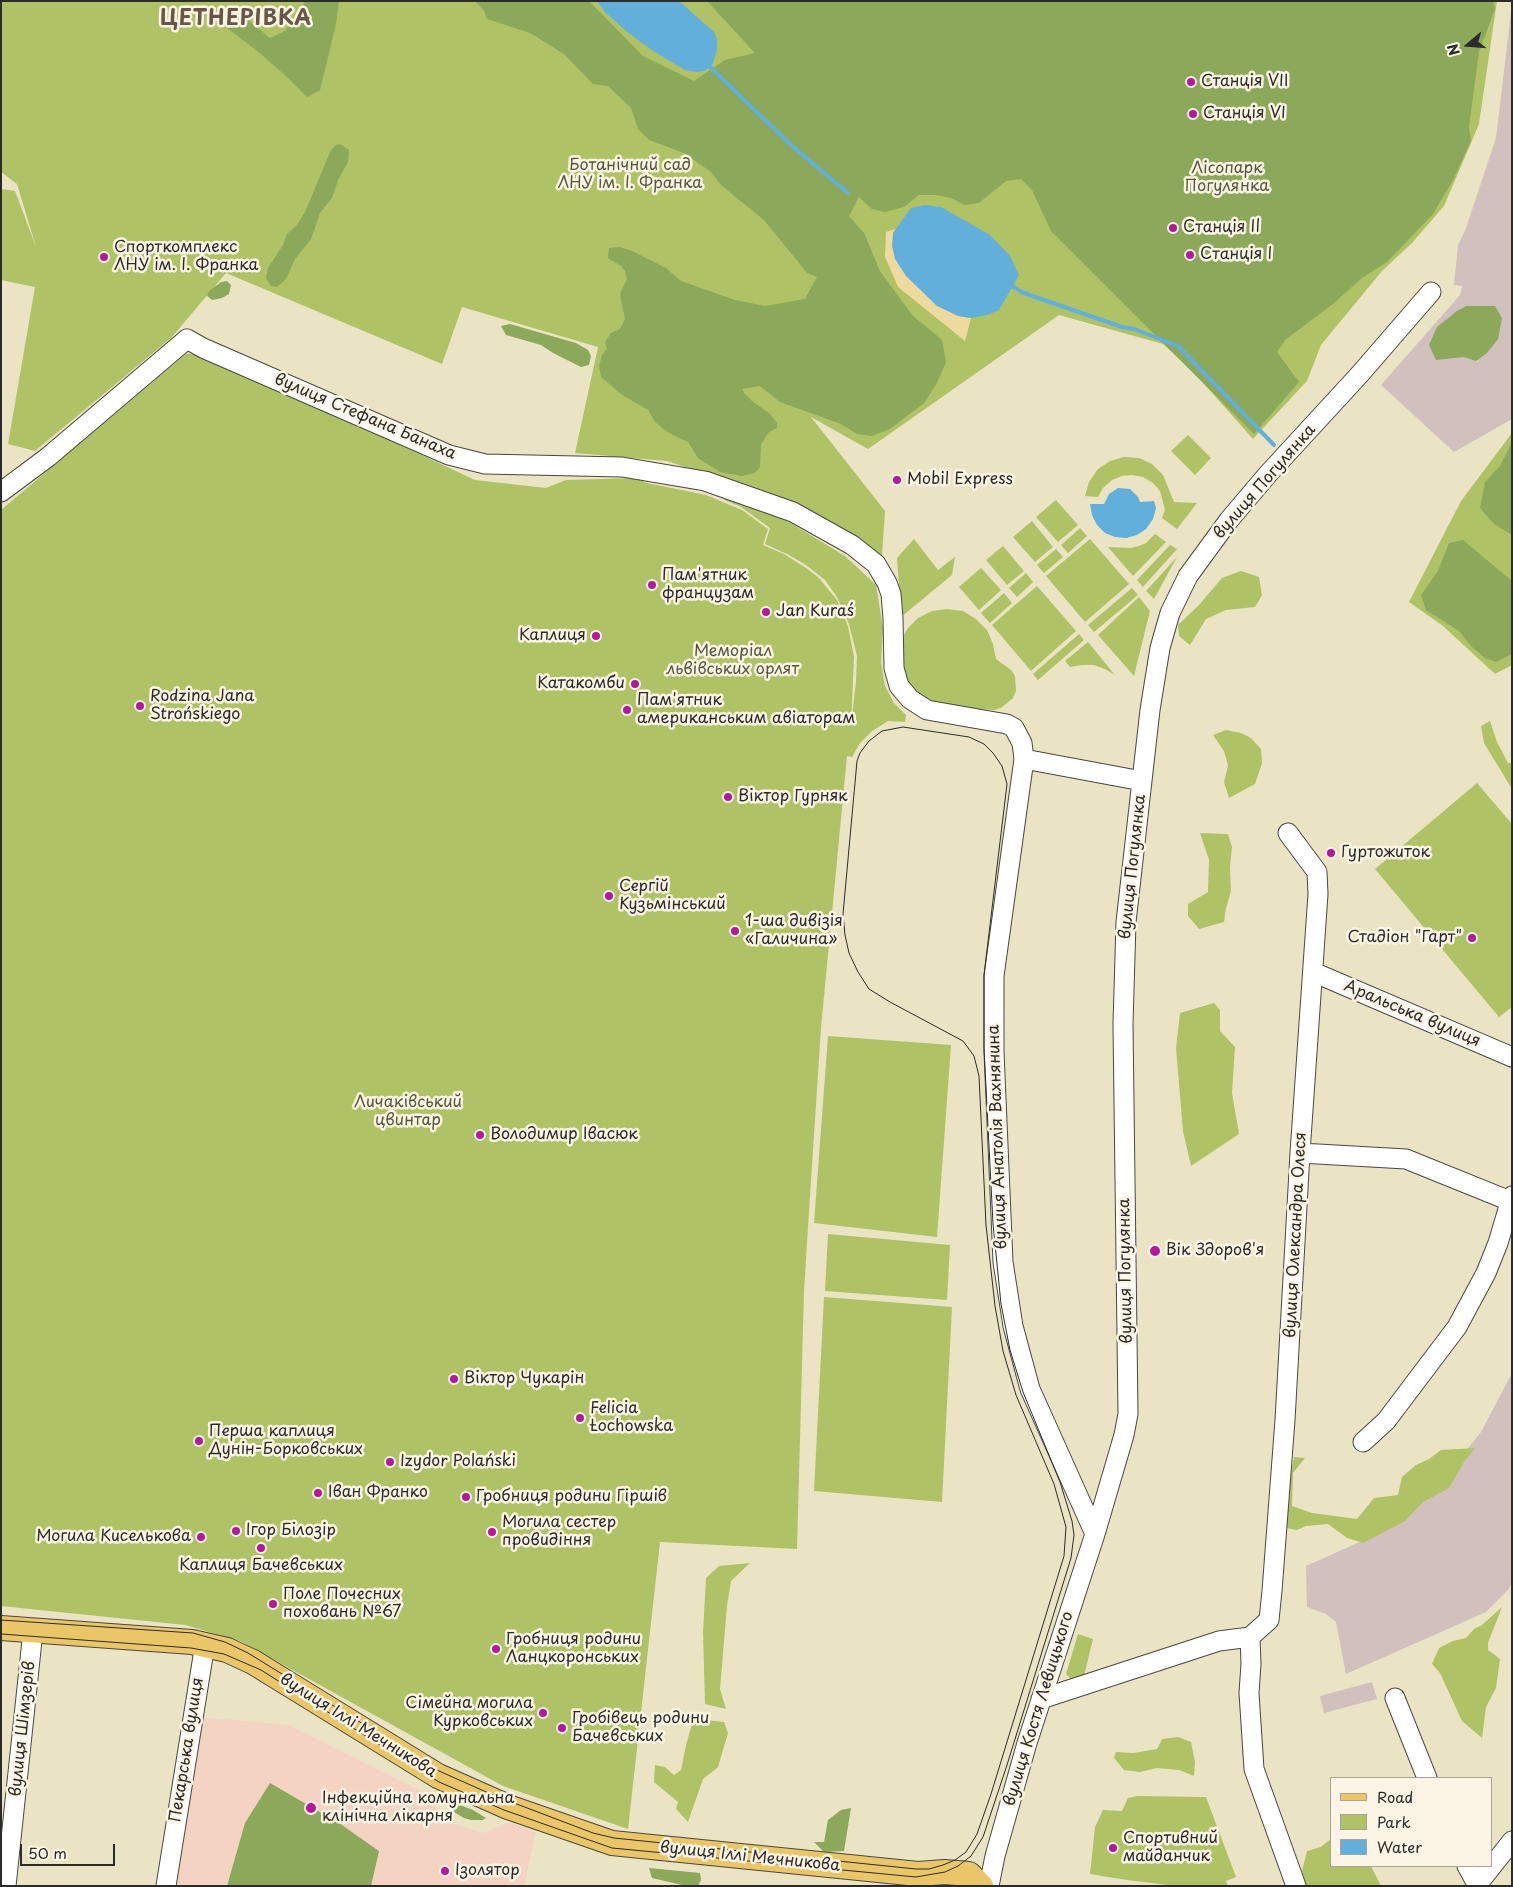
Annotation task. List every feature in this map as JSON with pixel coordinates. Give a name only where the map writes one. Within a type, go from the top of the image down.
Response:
[{"type":"main road","name":"вулиця Іллі Мечникова","points":[[1,1628],[205,1644],[227,1650],[254,1662],[438,1776],[483,1797],[612,1843],[918,1874],[945,1872],[970,1874],[980,1886]]},
{"type":"main road","name":"вулиця Іллі Мечникова","points":[[918,1874],[941,1886]]},
{"type":"street","name":"вулиця Погулянка","points":[[1094,1534],[1124,1435],[1128,1414],[1123,1024],[1126,922],[1150,710],[1160,648],[1170,613],[1188,576],[1236,512],[1431,292]]},
{"type":"street","name":"вулиця Стефана Банаха","points":[[1,492],[48,457],[187,339],[203,348],[449,455],[485,464],[622,467],[705,481],[794,512],[852,545],[876,564],[882,573],[887,583],[892,606],[894,668],[899,686],[910,699],[927,710],[1000,722],[1014,728]]},
{"type":"street","name":"вулиця Анатолія Вахнянина","points":[[1014,728],[1022,743],[1024,759],[994,976],[994,1052],[1003,1262],[1013,1326],[1030,1390],[1094,1534]]},
{"type":"street","points":[[1024,759],[1142,782]]},
{"type":"street","name":"вулиця Олександра Олеся","points":[[1250,1637],[1269,1620],[1272,1600],[1318,894],[1317,872],[1288,833]]},
{"type":"street","name":"Аральська вулиця","points":[[1313,972],[1512,1057]]},
{"type":"street","points":[[1300,1153],[1406,1159],[1511,1199],[1498,1243],[1486,1273],[1458,1327],[1386,1421],[1363,1442]]},
{"type":"street","name":"вулиця Костя Левицького","points":[[989,1886],[995,1856],[1041,1699],[1094,1534]]},
{"type":"street","name":"вулиця Шімзерів","points":[[6,1886],[33,1631]]},
{"type":"street","points":[[1041,1699],[1219,1641],[1235,1637],[1250,1637],[1249,1693],[1254,1769],[1296,1886]]},
{"type":"street","name":"Пекарська вулиця","points":[[166,1886],[205,1644]]},
{"type":"street","points":[[1395,1698],[1427,1777]]},
{"type":"street","points":[[1493,1866],[1512,1841]]},
{"type":"street","points":[[1468,1867],[1478,1885],[1492,1867]]},
{"type":"shaded area","points":[[1512,4],[1512,419],[1454,452],[1381,385],[1460,295],[1462,286],[1454,285],[1458,245],[1465,231],[1496,138]]},
{"type":"shaded area","points":[[1512,1373],[1512,1580],[1509,1589],[1486,1612],[1346,1674],[1336,1622],[1326,1614],[1307,1607],[1306,1566],[1382,1532],[1438,1486],[1481,1432]]},
{"type":"shaded area","points":[[1372,1682],[1377,1699],[1324,1713],[1320,1696]]},
{"type":"shaded area","name":"Інфекційна комунальна клінічна лікарня","points":[[201,1717],[289,1725],[431,1796],[443,1820],[483,1833],[509,1822],[536,1832],[524,1886],[173,1886]]},
{"type":"green space","name":"Ботанічний сад ЛНУ ім. І. Франка","points":[[1,1],[1497,1],[1479,124],[1444,206],[1412,243],[1382,271],[1321,345],[1307,381],[1253,439],[1190,368],[1163,344],[1059,315],[868,449],[811,417],[885,511],[882,556],[847,531],[745,487],[667,461],[575,453],[598,347],[462,307],[442,364],[226,273],[171,338],[35,451],[8,444],[35,287],[1,280],[1,189],[15,191],[36,247],[17,184],[1,172]]},
{"type":"green space","points":[[304,1],[339,1],[336,24],[320,90],[307,97],[261,54],[222,24],[231,17],[248,20],[270,38],[285,31],[303,6]]},
{"type":"green space","name":"Лісопарк Погулянка","points":[[475,1],[589,1],[643,56],[694,81],[725,60],[755,53],[707,1],[1493,1],[1495,9],[1479,52],[1469,127],[1471,141],[1453,180],[1433,214],[1387,262],[1362,278],[1334,303],[1285,340],[1277,352],[1299,382],[1254,434],[1051,231],[1032,190],[1021,179],[1006,181],[979,203],[965,205],[951,198],[936,195],[919,195],[904,207],[885,212],[872,209],[859,197],[849,216],[864,233],[880,271],[912,315],[942,340],[946,362],[937,383],[924,403],[890,429],[872,436],[857,434],[841,424],[780,402],[760,386],[742,389],[752,401],[770,414],[777,423],[777,428],[769,432],[761,444],[760,467],[755,473],[742,476],[720,472],[698,458],[688,442],[669,433],[655,422],[648,410],[621,394],[601,377],[599,366],[602,355],[607,349],[605,342],[611,333],[620,329],[625,319],[620,294],[627,279],[625,271],[621,266],[608,258],[609,248],[620,247],[632,251],[666,268],[681,281],[735,300],[765,306],[805,299],[817,277],[807,273],[764,220],[721,185],[711,172],[684,153],[649,140],[638,129],[631,108],[608,86],[593,84],[564,54],[530,33],[487,19],[484,11]]},
{"type":"green space","points":[[340,144],[349,150],[348,162],[338,180],[332,198],[320,213],[311,239],[295,259],[286,279],[277,287],[271,286],[266,278],[268,268],[283,245],[287,234],[297,225],[305,212],[331,150]]},
{"type":"green space","points":[[227,281],[231,285],[229,294],[212,300],[207,296],[209,291],[221,282]]},
{"type":"green space","points":[[1466,306],[1495,306],[1502,318],[1498,339],[1487,353],[1476,361],[1464,357],[1436,360],[1429,345],[1437,327]]},
{"type":"green space","points":[[510,324],[576,343],[588,350],[591,356],[589,365],[581,367],[541,345],[506,335],[501,326]]},
{"type":"green space","name":"Личаківський цвинтар","points":[[205,353],[475,480],[546,488],[566,480],[635,478],[647,483],[706,495],[742,510],[768,529],[763,545],[784,554],[806,568],[819,578],[837,600],[848,626],[854,657],[851,725],[857,656],[849,624],[837,597],[825,580],[806,565],[765,544],[770,528],[741,507],[724,500],[725,498],[784,519],[845,556],[876,585],[883,628],[881,662],[885,686],[894,703],[906,715],[905,722],[888,721],[872,731],[860,743],[852,757],[847,756],[821,1028],[808,1227],[804,1291],[797,1549],[660,1542],[628,1829],[503,1786],[240,1641],[185,1625],[1,1606],[1,510],[186,354]]},
{"type":"green space","points":[[1512,433],[1512,665],[1495,674],[1443,626],[1409,602],[1461,501]]},
{"type":"green space","points":[[1188,435],[1211,458],[1195,475],[1171,451]]},
{"type":"green space","points":[[1512,442],[1512,535],[1494,524],[1480,508],[1485,482],[1500,466]]},
{"type":"green space","points":[[1124,457],[1139,458],[1152,464],[1163,475],[1174,502],[1197,503],[1177,529],[1162,518],[1165,510],[1160,491],[1153,483],[1143,477],[1122,476],[1112,480],[1103,488],[1098,497],[1085,496],[1089,482],[1098,469],[1110,461]]},
{"type":"green space","points":[[1056,500],[1078,525],[1058,542],[1036,517]]},
{"type":"green space","points":[[1032,521],[1053,547],[1035,562],[1013,537]]},
{"type":"green space","points":[[1080,528],[1087,536],[1068,553],[1061,545]]},
{"type":"green space","points":[[1155,534],[1166,542],[1133,576],[1108,547],[1131,548],[1139,546],[1146,543]]},
{"type":"green space","points":[[914,539],[938,570],[955,557],[952,575],[901,617],[897,558]]},
{"type":"green space","points":[[1090,539],[1129,584],[1085,622],[1046,576]]},
{"type":"green space","points":[[1463,540],[1512,581],[1512,654],[1496,662],[1485,658],[1472,647],[1459,631],[1426,610],[1421,595],[1438,571],[1449,543]]},
{"type":"green space","points":[[1170,545],[1177,549],[1143,587],[1137,580]]},
{"type":"green space","points":[[1003,546],[1024,571],[1007,585],[986,560]]},
{"type":"green space","points":[[1056,549],[1063,557],[1044,573],[1037,565]]},
{"type":"green space","points":[[1177,557],[1154,599],[1146,591]]},
{"type":"green space","points":[[981,568],[1001,590],[979,610],[959,587]]},
{"type":"green space","points":[[1241,571],[1259,577],[1262,595],[1255,607],[1226,610],[1206,619],[1190,645],[1179,636],[1178,625],[1199,605],[1222,578]]},
{"type":"green space","points":[[1026,573],[1033,582],[1017,597],[1009,588]]},
{"type":"green space","points":[[1037,586],[1076,631],[1031,671],[992,625]]},
{"type":"green space","points":[[1132,588],[1138,595],[1094,632],[1088,625]]},
{"type":"green space","points":[[1004,593],[1012,603],[990,623],[981,613]]},
{"type":"green space","points":[[1139,597],[1150,611],[1134,676],[1098,635]]},
{"type":"green space","points":[[947,609],[963,611],[976,619],[987,630],[993,644],[996,659],[1011,670],[1015,676],[1016,691],[1013,698],[1001,708],[994,710],[946,707],[917,697],[900,672],[900,642],[908,628],[918,618],[932,611]]},
{"type":"green space","points":[[1079,634],[1084,640],[1038,680],[1033,674]]},
{"type":"green space","points":[[1088,642],[1115,675],[1094,665],[1070,667],[1065,661]]},
{"type":"green space","points":[[1490,721],[1497,742],[1508,763],[1512,763],[1512,789],[1484,743],[1481,726]]},
{"type":"green space","points":[[1226,730],[1241,733],[1251,738],[1261,749],[1262,763],[1255,784],[1229,798],[1224,782],[1228,766],[1224,751],[1213,735]]},
{"type":"green space","name":"Стадіон \"Гарт\"","points":[[1477,783],[1512,824],[1512,1007],[1499,1017],[1375,869]]},
{"type":"green space","points":[[1200,833],[1228,834],[1232,847],[1230,867],[1231,891],[1224,922],[1199,929],[1188,916],[1188,904],[1208,892],[1209,860]]},
{"type":"green space","points":[[1214,1003],[1220,1010],[1220,1031],[1235,1047],[1232,1093],[1239,1134],[1191,1166],[1183,1131],[1176,1048],[1180,1013]]},
{"type":"green space","points":[[828,1036],[951,1045],[937,1237],[814,1223]]},
{"type":"green space","points":[[828,1234],[950,1245],[947,1300],[825,1291]]},
{"type":"green space","points":[[824,1297],[952,1307],[942,1502],[814,1491]]},
{"type":"green space","points":[[1475,1448],[1464,1462],[1449,1488],[1423,1502],[1405,1521],[1363,1543],[1347,1538],[1328,1524],[1306,1526],[1297,1530],[1286,1528],[1289,1486],[1294,1457],[1305,1458],[1293,1473],[1292,1506],[1312,1513],[1357,1519],[1374,1498],[1398,1495],[1402,1477],[1416,1465],[1429,1459],[1441,1450]]},
{"type":"green space","points":[[750,1563],[731,1581],[720,1689],[726,1709],[705,1704],[703,1632],[706,1578],[719,1566]]},
{"type":"green space","points":[[1502,1607],[1488,1643],[1488,1650],[1500,1659],[1496,1688],[1486,1707],[1482,1738],[1462,1721],[1440,1673],[1432,1664],[1439,1648],[1453,1641],[1466,1638],[1474,1629],[1482,1625]]},
{"type":"green space","points":[[1078,1634],[1093,1639],[1084,1676],[1072,1680],[1066,1674]]},
{"type":"green space","points":[[705,1720],[724,1722],[728,1733],[718,1767],[703,1779],[688,1822],[676,1809],[678,1802],[654,1782],[655,1765],[665,1767],[674,1775],[681,1770],[692,1724]]},
{"type":"green space","points":[[1178,1737],[1191,1742],[1195,1762],[1194,1776],[1179,1770],[1157,1768],[1140,1772],[1124,1770],[1114,1758],[1116,1752],[1133,1753],[1157,1749],[1162,1739]]},
{"type":"green space","points":[[270,1783],[339,1823],[379,1851],[371,1886],[227,1886],[245,1823]]},
{"type":"green space","points":[[1137,1796],[1206,1797],[1236,1877],[1226,1881],[1228,1886],[1176,1886],[1090,1874],[1095,1827],[1103,1810],[1122,1811],[1128,1798]]},
{"type":"green space","points":[[452,1802],[473,1810],[486,1818],[483,1820],[471,1820],[464,1818],[449,1809]]},
{"type":"green space","points":[[851,1808],[844,1851],[824,1852],[814,1842],[824,1842],[828,1820],[841,1810]]},
{"type":"green space","points":[[1330,1840],[1330,1867],[1372,1867],[1381,1886],[1306,1886],[1302,1871],[1307,1851],[1321,1847]]},
{"type":"green space","points":[[649,1868],[700,1873],[701,1880],[698,1886],[686,1886],[652,1878]]},
{"type":"sand","points":[[895,229],[893,233],[958,316],[971,318],[965,341],[898,287],[885,257],[886,232]]},
{"type":"water","points":[[597,1],[679,1],[715,33],[717,49],[713,63],[704,71],[685,70],[653,51],[626,31],[605,12]]},
{"type":"water","points":[[925,205],[941,207],[990,235],[1010,256],[1019,275],[999,310],[987,315],[971,318],[958,316],[937,306],[906,276],[895,259],[892,246],[893,233],[911,208]]},
{"type":"water","points":[[1118,488],[1130,489],[1140,502],[1154,501],[1156,508],[1153,519],[1146,529],[1137,535],[1126,538],[1115,537],[1105,533],[1097,525],[1092,515],[1090,504],[1104,504],[1109,494]]},
{"type":"waterway","points":[[708,65],[791,145],[848,193]]},
{"type":"waterway","points":[[1008,284],[1024,293],[1122,327],[1134,329],[1178,346],[1274,445]]},
{"type":"tram line","points":[[1,1620],[193,1633],[225,1642],[248,1653],[439,1771],[493,1795],[593,1833],[614,1838],[916,1869],[929,1869],[943,1865],[955,1860],[966,1852],[977,1834],[991,1794],[1064,1556],[1066,1527],[1054,1484],[1016,1395],[1003,1351],[995,1306],[986,1225],[979,1076],[974,1056],[963,1041],[869,989],[849,953],[843,914],[857,761],[860,753],[869,741],[882,731],[903,727],[969,737],[984,744],[993,753],[1002,766],[1007,784],[984,975],[984,1048],[993,1224],[1001,1304],[1010,1350],[1023,1392],[1060,1482],[1072,1521],[1074,1535],[1071,1558],[1007,1765],[983,1837],[971,1856],[958,1866],[945,1872],[916,1877],[612,1848],[504,1810],[439,1782],[261,1670],[224,1654],[191,1648],[1,1634]]},
{"type":"place","name":"Станція VII","points":[[1191,82]]},
{"type":"place","name":"Станція VI","points":[[1193,114]]},
{"type":"place","name":"Cтанція Il","points":[[1173,228]]},
{"type":"place","name":"Cтанція I","points":[[1190,255]]},
{"type":"place","name":"Спорткомплекс ЛНУ ім. І. Франка","points":[[104,257]]},
{"type":"place","name":"Mobil Express","points":[[897,480]]},
{"type":"place","name":"Пам'ятник французам","points":[[652,585]]},
{"type":"place","name":"Jan Kuraś","points":[[766,612]]},
{"type":"place","name":"Каплиця","points":[[596,636]]},
{"type":"place","name":"Катакомби","points":[[635,684]]},
{"type":"place","name":"Rodzina Jana Strońskiego","points":[[140,706]]},
{"type":"place","name":"Пам'ятник американським авіаторам","points":[[627,710]]},
{"type":"place","name":"Віктор Гурняк","points":[[728,797]]},
{"type":"place","name":"Гуртожиток","points":[[1331,853]]},
{"type":"place","name":"Сергій Кузьмінський","points":[[609,896]]},
{"type":"place","name":"1-ша дивізія «Галичина»","points":[[735,931]]},
{"type":"place","name":"Стадіон \"Гарт\"","points":[[1472,938]]},
{"type":"place","name":"Володимир Івасюк","points":[[480,1135]]},
{"type":"place","name":"Вік Здоров'я","points":[[1155,1251]]},
{"type":"place","name":"Віктор Чукарін","points":[[454,1379]]},
{"type":"place","name":"Felicia Łochowska","points":[[580,1418]]},
{"type":"place","name":"Перша каплиця Дунін-Борковських","points":[[199,1441]]},
{"type":"place","name":"Izydor Polański","points":[[390,1462]]},
{"type":"place","name":"Іван Франко","points":[[318,1493]]},
{"type":"place","name":"Гробниця родини Гіршів","points":[[466,1497]]},
{"type":"place","name":"Ігор Білозір","points":[[236,1531]]},
{"type":"place","name":"Могила сестер провидіння","points":[[492,1532]]},
{"type":"place","name":"Могила Киселькова","points":[[201,1537]]},
{"type":"place","name":"Каплиця Бачевських","points":[[261,1548]]},
{"type":"place","name":"Поле Почесних поховань №67","points":[[273,1604]]},
{"type":"place","name":"Гробниця родини Ланцкоронських","points":[[496,1649]]},
{"type":"place","name":"Сімейна могила Курковських","points":[[543,1713]]},
{"type":"place","name":"Гробівець родини Бачевських","points":[[562,1728]]},
{"type":"place","name":"Інфекційна комунальна клінічна лікарня","points":[[311,1808]]},
{"type":"place","name":"Спортивний майданчик","points":[[1113,1848]]},
{"type":"place","name":"Ізолятор","points":[[445,1871]]},
{"type":"district","name":"ЦЕТНЕРІВКА","points":[[236,19]]},
{"type":"park label","name":"Меморіал львівських орлят","points":[[733,661]]}]
